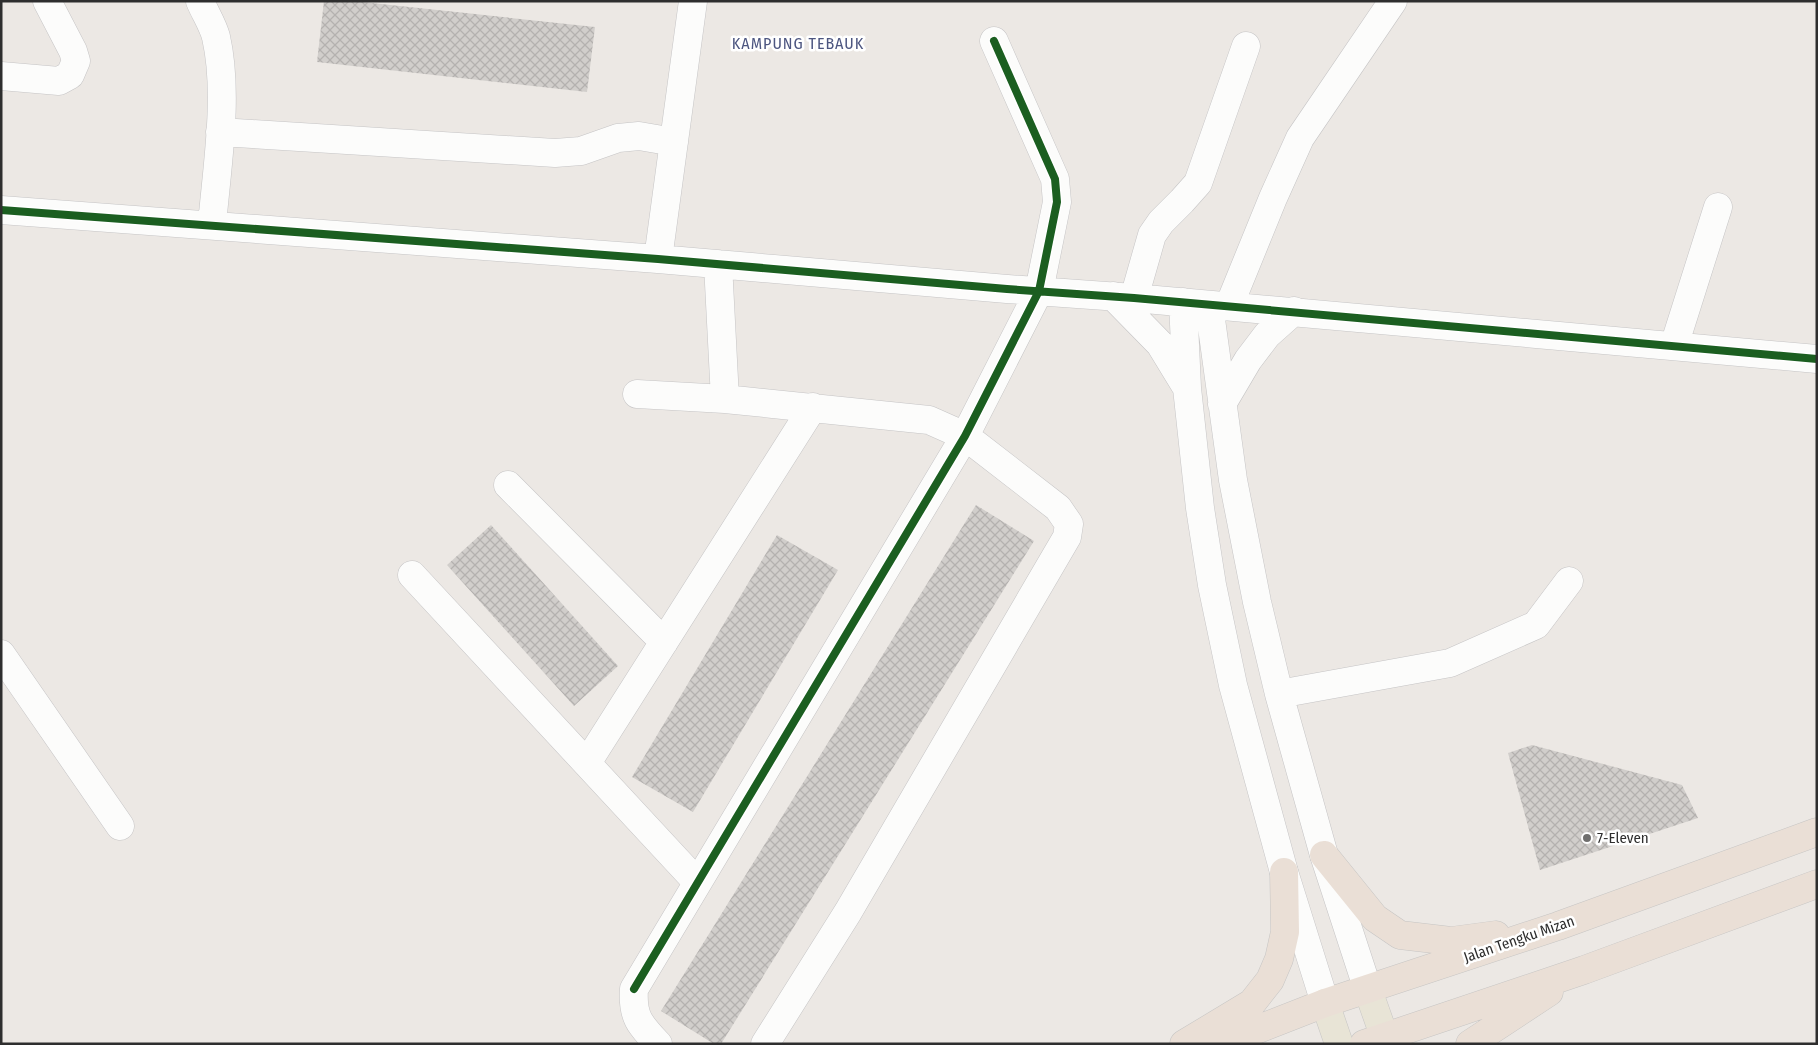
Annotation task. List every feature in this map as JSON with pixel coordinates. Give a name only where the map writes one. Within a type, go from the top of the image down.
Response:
[{"type":"highway","name":"Jalan Tengku Mizan","points":[[1220,1044],[1325,1003],[1558,926],[1817,832]]},
{"type":"highway","points":[[1324,855],[1375,918],[1400,935],[1451,941],[1558,926]]},
{"type":"highway","points":[[1184,1044],[1252,1003],[1270,980],[1279,959],[1285,932],[1284,872]]},
{"type":"highway","points":[[1379,1042],[1584,970],[1817,884]]},
{"type":"highway","points":[[1470,1044],[1584,970]]},
{"type":"main road","points":[[1368,990],[1379,1042]]},
{"type":"main road","points":[[1325,1003],[1339,1044]]},
{"type":"street","points":[[1,76],[59,81],[70,75],[76,62],[73,51],[47,1]]},
{"type":"street","points":[[200,1],[215,34],[221,66],[220,132],[212,225]]},
{"type":"street","points":[[658,259],[693,1]]},
{"type":"street","points":[[1325,1003],[1284,872],[1233,685],[1212,585],[1200,508],[1187,388],[1207,304],[1272,198],[1300,138],[1392,1]]},
{"type":"street","points":[[658,1044],[641,1026],[634,1013],[634,989],[964,436],[1039,291],[1056,202],[1055,179],[994,41]]},
{"type":"street","points":[[1124,297],[1152,235],[1161,222],[1198,183],[1246,46]]},
{"type":"street","points":[[220,132],[555,153],[581,151],[618,138],[639,136],[674,142]]},
{"type":"street","points":[[1674,346],[1718,207]]},
{"type":"street","points":[[1,210],[658,259],[1124,297],[1817,359]]},
{"type":"street","points":[[718,264],[725,399]]},
{"type":"street","points":[[1124,297],[1160,344],[1187,388]]},
{"type":"street","points":[[1207,304],[1233,480],[1257,602],[1279,694],[1324,855],[1368,990]]},
{"type":"street","points":[[1222,404],[1248,360],[1267,335],[1294,311]]},
{"type":"street","points":[[637,394],[725,399],[929,420],[964,436],[1058,508],[1069,524],[1068,537],[848,912],[765,1044]]},
{"type":"street","points":[[587,763],[813,407]]},
{"type":"street","points":[[508,485],[664,642]]},
{"type":"street","points":[[412,576],[697,882]]},
{"type":"street","points":[[1279,694],[1450,663],[1536,625],[1569,581]]},
{"type":"street","points":[[1,654],[120,826]]},
{"type":"building","points":[[324,1],[353,1],[595,27],[587,92],[317,62]]},
{"type":"building","points":[[976,505],[1034,541],[721,1044],[714,1044],[661,1011]]},
{"type":"building","points":[[491,525],[618,666],[574,706],[447,565]]},
{"type":"building","points":[[777,535],[838,570],[693,812],[632,777]]},
{"type":"building","points":[[1532,745],[1682,785],[1698,818],[1540,870],[1508,753]]},
{"type":"cycle path","points":[[634,989],[965,436],[1039,291],[1057,202],[1055,179],[994,41]]},
{"type":"cycle path","points":[[1,210],[658,259],[1134,298],[1817,359]]},
{"type":"place","name":"7-Eleven","points":[[1587,838]]},
{"type":"district","name":"KAMPUNG TEBAUK","points":[[798,43]]}]
